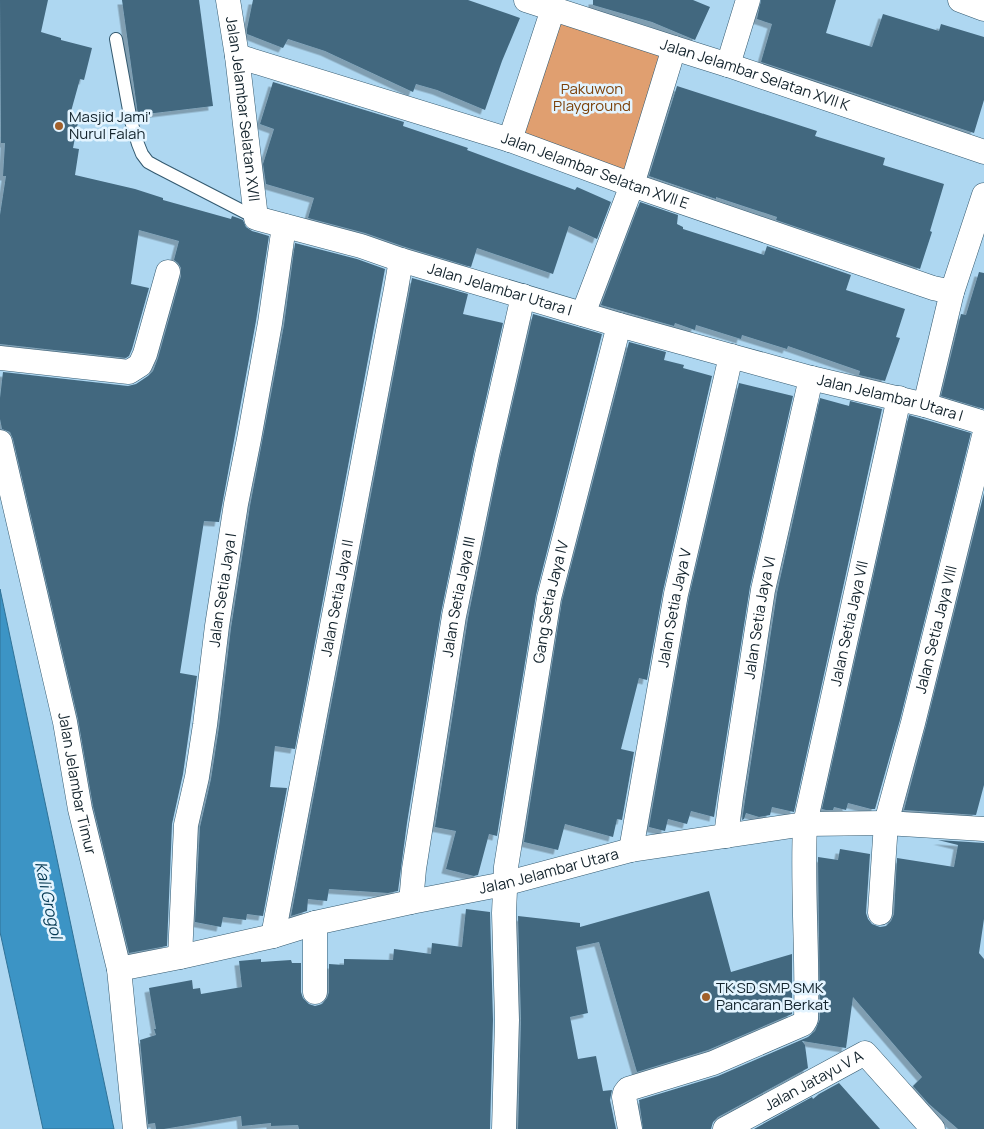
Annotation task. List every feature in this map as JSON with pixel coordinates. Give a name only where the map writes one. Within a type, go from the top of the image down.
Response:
[{"type":"street","name":"Jalan Jelambar Selatan XVII","points":[[228,0],[237,56],[256,218]]},
{"type":"street","name":"Jalan Jelambar Selatan XVII K","points":[[526,0],[553,5],[674,48],[984,152]]},
{"type":"street","points":[[728,65],[748,0]]},
{"type":"street","points":[[960,0],[984,9]]},
{"type":"street","points":[[510,140],[553,5]]},
{"type":"street","points":[[583,314],[632,185],[674,48]]},
{"type":"street","name":"Jalan Jelambar Selatan XVII E","points":[[237,56],[510,140],[632,185],[952,292]]},
{"type":"street","points":[[925,405],[952,292],[984,195]]},
{"type":"street","name":"Jalan Jelambar Utara I","points":[[256,218],[361,246],[730,361],[899,398],[984,423]]},
{"type":"street","name":"Jalan Setia Jaya I","points":[[180,957],[186,825],[197,777],[233,523],[270,323],[284,226]]},
{"type":"street","name":"Jalan Setia Jaya II","points":[[273,936],[401,260]]},
{"type":"street","points":[[0,358],[130,372],[140,365],[145,354],[168,272]]},
{"type":"street","name":"Jalan Setia Jaya III","points":[[411,902],[414,869],[454,616],[522,296]]},
{"type":"street","name":"Gang Setia Jaya IV","points":[[504,1129],[507,1020],[504,884],[507,858],[549,598],[619,325]]},
{"type":"street","name":"Jalan Setia Jaya V","points":[[630,850],[676,594],[730,361]]},
{"type":"street","name":"Jalan Setia Jaya VI","points":[[726,836],[763,590],[811,378]]},
{"type":"street","name":"Jalan Setia Jaya VII","points":[[630,1129],[624,1097],[628,1089],[713,1063],[803,1024],[806,1019],[803,858],[805,824],[899,398]]},
{"type":"street","name":"Jalan Setia Jaya VIII","points":[[880,913],[886,823],[913,723],[984,436]]},
{"type":"street","name":"Jalan Jelambar Timur","points":[[0,442],[65,722],[80,809],[120,969],[135,1129]]},
{"type":"street","name":"Jalan Jelambar Utara","points":[[120,969],[273,936],[315,923],[504,884],[630,850],[805,824],[982,822]]},
{"type":"street","points":[[315,923],[315,992]]},
{"type":"street","name":"Jalan Jatayu V A","points":[[725,1129],[865,1052],[933,1129]]},
{"type":"lane","name":"Jalan Jelambar Utara I","points":[[116,39],[131,121],[142,154],[148,162],[256,218]]},
{"type":"green space","name":"Pakuwon Playground","points":[[553,9],[674,48],[632,185],[510,140]]},
{"type":"water","name":"Kali Grogol","points":[[0,589],[114,1129],[43,1129],[0,932]]},
{"type":"building","points":[[0,0],[48,0],[41,32],[61,38],[61,40],[92,48],[84,80],[80,79],[70,115],[79,117],[73,148],[79,149],[75,175],[135,189],[163,198],[163,200],[231,219],[232,216],[243,220],[246,227],[252,231],[269,236],[256,321],[219,522],[204,521],[180,673],[197,676],[183,774],[172,824],[167,946],[129,953],[93,806],[78,719],[13,439],[10,432],[2,429],[0,398],[3,372],[128,386],[136,384],[148,376],[153,371],[158,358],[181,276],[181,268],[174,260],[179,241],[139,230],[131,284],[149,288],[132,349],[126,358],[0,344],[0,215],[6,176],[3,176],[5,143],[1,143]]},
{"type":"building","points":[[122,0],[199,0],[213,106],[138,115]]},
{"type":"building","points":[[253,0],[468,0],[520,18],[502,61],[485,110],[437,90],[416,84],[413,92],[325,51],[288,39],[283,48],[247,34]]},
{"type":"building","points":[[593,0],[693,0],[710,7],[695,40],[652,22],[593,5]]},
{"type":"building","points":[[761,0],[836,0],[826,33],[872,47],[883,14],[939,31],[941,24],[984,37],[984,100],[974,133],[761,62],[772,24],[757,19]]},
{"type":"building","points":[[273,82],[404,122],[403,126],[468,148],[467,150],[575,190],[577,187],[611,202],[597,239],[569,226],[553,274],[477,248],[471,267],[365,233],[308,218],[314,198],[266,184],[263,164],[274,129],[260,124]]},
{"type":"building","points":[[677,86],[817,131],[815,136],[885,158],[883,165],[944,184],[920,269],[776,220],[777,217],[649,176]]},
{"type":"building","points":[[640,202],[678,215],[677,224],[683,227],[683,229],[764,255],[767,246],[851,275],[846,290],[905,309],[896,337],[900,338],[885,381],[859,375],[860,371],[788,346],[787,349],[742,335],[741,339],[696,325],[695,330],[675,323],[674,326],[601,305]]},
{"type":"building","points":[[295,243],[357,259],[385,269],[295,749],[275,746],[270,787],[287,788],[263,916],[247,914],[246,920],[223,917],[221,927],[195,922],[200,827],[211,779],[231,628],[250,506],[284,325]]},
{"type":"building","points":[[979,272],[984,273],[984,409],[941,396],[961,314],[966,315]]},
{"type":"building","points":[[412,278],[468,294],[463,314],[503,323],[441,613],[407,823],[398,891],[388,893],[329,889],[327,901],[308,899],[307,911],[291,916]]},
{"type":"building","points":[[533,314],[602,334],[536,595],[497,836],[489,834],[478,875],[474,876],[446,869],[456,831],[435,827],[468,618],[500,458]]},
{"type":"building","points":[[629,342],[666,352],[664,360],[684,365],[683,368],[712,376],[663,591],[647,680],[639,678],[621,749],[634,752],[622,820],[617,819],[613,837],[565,824],[558,850],[524,842],[562,601]]},
{"type":"building","points":[[739,383],[793,396],[750,587],[714,817],[691,811],[687,824],[668,819],[665,831],[649,827],[689,597]]},
{"type":"building","points":[[820,398],[849,406],[850,401],[882,409],[794,812],[772,807],[770,815],[759,817],[746,813],[742,820],[777,593]]},
{"type":"building","points":[[909,415],[971,433],[900,720],[875,809],[848,803],[846,810],[834,807],[833,810],[826,810],[822,809]]},
{"type":"building","points":[[984,493],[984,785],[976,815],[904,810],[926,726]]},
{"type":"building","points":[[938,840],[984,843],[984,919],[979,953],[984,959],[984,1129],[958,1129],[929,1104],[913,1086],[922,1077],[853,997],[846,1048],[802,1041],[805,1045],[808,1068],[718,1117],[713,1122],[711,1129],[643,1129],[639,1100],[718,1076],[808,1037],[815,1031],[820,1019],[818,857],[838,860],[840,849],[870,854],[866,913],[872,924],[880,927],[886,926],[894,914],[897,858],[954,867],[958,845]]},
{"type":"building","points":[[709,891],[731,972],[792,954],[792,1014],[708,1050],[637,1072],[599,942],[576,947],[588,1013],[570,1017],[578,1059],[596,1056],[603,1091],[612,1090],[610,1100],[616,1129],[518,1129],[521,1020],[518,916],[580,923],[580,927]]},
{"type":"building","points":[[466,909],[490,912],[493,1020],[490,1129],[299,1129],[298,1125],[271,1126],[271,1123],[242,1126],[241,1116],[164,1129],[156,1129],[155,1123],[148,1124],[140,1040],[156,1035],[149,988],[192,980],[193,989],[200,988],[201,994],[242,987],[239,961],[261,959],[261,962],[291,960],[292,963],[301,963],[301,992],[303,998],[309,1004],[315,1006],[322,1004],[329,992],[329,964],[344,965],[344,959],[393,960],[394,949],[431,954],[432,943],[462,947]]},
{"type":"building","points":[[839,1083],[880,1129],[754,1129],[812,1097],[813,1099]]},
{"type":"place","name":"Masjid Jami' Nurul Falah","points":[[59,126]]},
{"type":"place","name":"TK SD SMP SMK Pancaran Berkat","points":[[706,997]]}]
